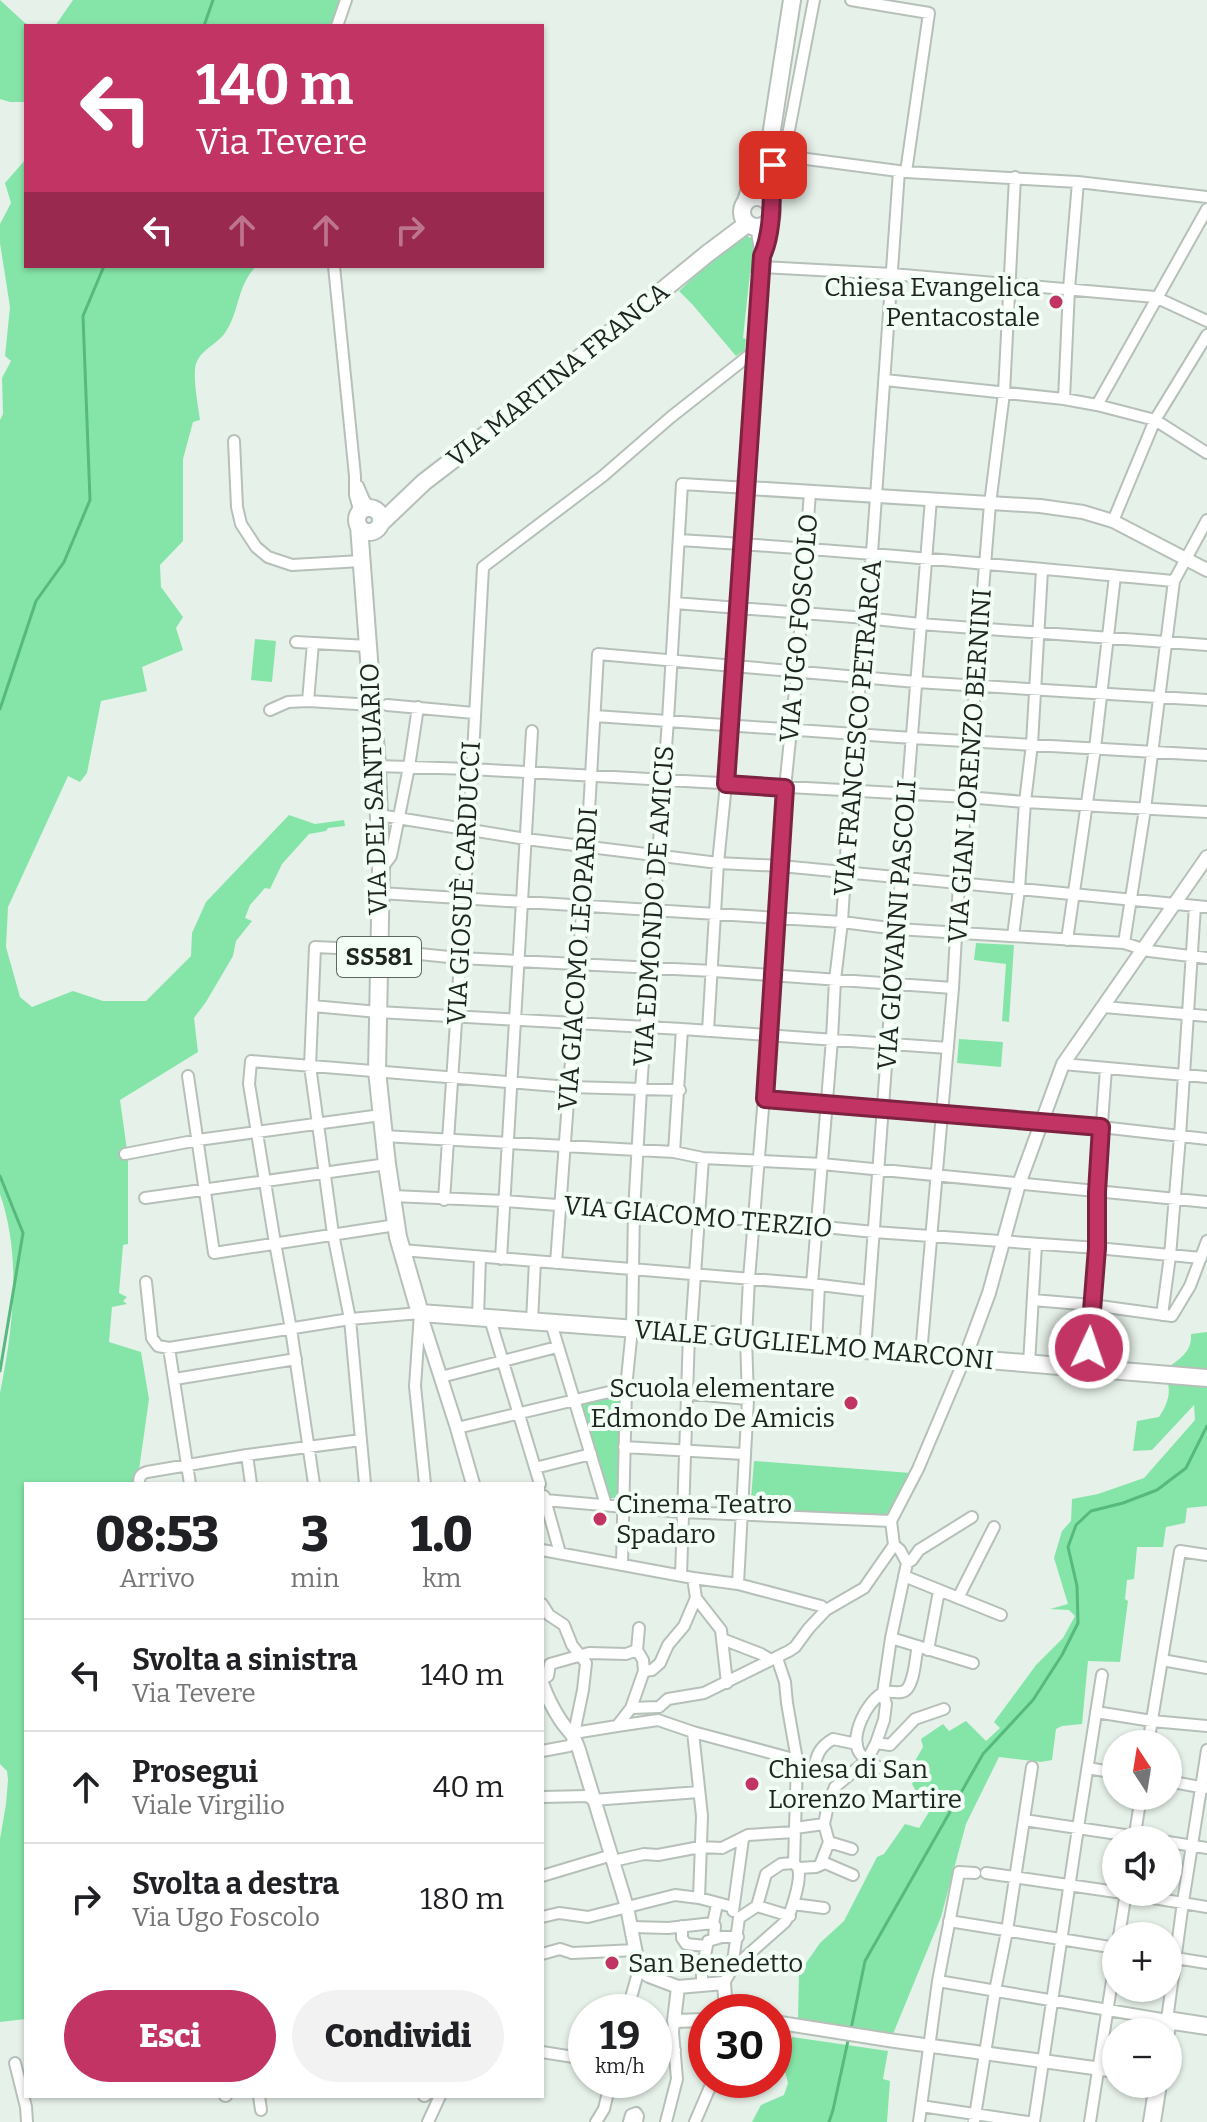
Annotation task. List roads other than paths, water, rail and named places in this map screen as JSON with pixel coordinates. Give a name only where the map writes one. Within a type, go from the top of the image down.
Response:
[{"type":"main road","name":"VIA MARTINA FRANCA","points":[[770,212],[792,0]]},
{"type":"main road","name":"VIA MARTINA FRANCA","points":[[370,518],[408,495],[484,436],[707,254],[747,215],[759,163],[776,152]]},
{"type":"main road","points":[[759,198],[770,212],[760,227],[747,215],[759,198]]},
{"type":"main road","name":"VIA DEL SANTUARIO","points":[[370,518],[361,561],[368,646],[380,705],[377,766],[381,870],[377,1071],[396,1225],[420,1313]]},
{"type":"main road","name":"VIA DEL SANTUARIO","points":[[364,597],[370,552],[370,518]]},
{"type":"main road","name":"VIALE GUGLIELMO MARCONI","points":[[420,1313],[1207,1378]]},
{"type":"main road","points":[[1182,2026],[1207,2026]]},
{"type":"main road","points":[[1152,2122],[1156,2098]]},
{"type":"street","points":[[338,24],[346,0]]},
{"type":"street","points":[[814,0],[776,152],[902,172],[1078,182],[1207,197]]},
{"type":"street","name":"VIA FRANCESCO PETRARCA","points":[[816,1345],[817,1226],[892,274],[902,172],[929,13],[851,0]]},
{"type":"street","name":"VIA GIAN LORENZO BERNINI","points":[[921,1354],[938,1175],[990,504],[1004,393],[1015,177]]},
{"type":"street","points":[[1064,399],[1078,182]]},
{"type":"street","points":[[1097,405],[1207,209]]},
{"type":"street","points":[[762,262],[770,212]]},
{"type":"street","points":[[708,1031],[762,262],[758,232],[747,215]]},
{"type":"street","points":[[762,262],[1156,297],[1207,321]]},
{"type":"street","name":"VIA DEL SANTUARIO","points":[[334,268],[355,476],[370,518]]},
{"type":"street","points":[[1113,521],[1155,420],[1207,335]]},
{"type":"street","name":"VIA GIOSUÈ CARDUCCI","points":[[444,1200],[454,1078],[483,567],[603,476],[756,350]]},
{"type":"street","points":[[885,380],[1097,405],[1155,420],[1207,453]]},
{"type":"street","points":[[234,441],[239,516],[256,547],[268,557],[292,565],[361,561]]},
{"type":"street","name":"VIA EDMONDO DE AMICIS","points":[[622,1564],[634,1211],[682,484],[748,488]]},
{"type":"street","points":[[748,488],[1040,506],[1083,512],[1113,521],[1207,570]]},
{"type":"street","name":"VIA UGO FOSCOLO","points":[[738,1584],[748,1399],[746,1338],[749,1279],[810,492]]},
{"type":"street","name":"VIA GIOVANNI PASCOLI","points":[[865,1350],[931,499]]},
{"type":"street","points":[[1124,943],[1145,809],[1174,581],[1207,520]]},
{"type":"street","points":[[679,540],[872,553],[1174,581]]},
{"type":"street","points":[[1013,936],[1032,744],[1042,570]]},
{"type":"street","points":[[1067,940],[1095,748],[1115,576]]},
{"type":"street","points":[[675,603],[1207,645]]},
{"type":"street","points":[[296,642],[368,646]]},
{"type":"street","points":[[308,701],[313,643]]},
{"type":"street","name":"VIA GIACOMO LEOPARDI","points":[[556,1263],[598,654],[672,659]]},
{"type":"street","points":[[672,659],[916,682],[1207,700]]},
{"type":"street","points":[[270,710],[288,702],[308,701],[474,713]]},
{"type":"street","points":[[381,870],[391,856],[418,707]]},
{"type":"street","points":[[595,716],[1207,755]]},
{"type":"street","points":[[501,1259],[532,731]]},
{"type":"street","points":[[377,766],[1207,812]]},
{"type":"street","points":[[379,815],[526,839],[718,863],[781,866],[1201,906],[1193,957],[1183,1074],[1167,1316]]},
{"type":"street","points":[[631,1708],[659,1707],[668,1699],[704,1693],[795,1647],[826,1610],[864,1588],[894,1545],[891,1521],[924,1455],[965,1358],[989,1293],[1019,1184],[1063,1064],[1207,857]]},
{"type":"street","points":[[380,893],[1124,943],[1143,949],[1207,958]]},
{"type":"street","points":[[365,1482],[350,1319],[333,1234],[310,1066],[315,947],[953,988]]},
{"type":"street","points":[[313,1006],[948,1048]]},
{"type":"street","points":[[1104,1007],[1207,1016]]},
{"type":"street","points":[[674,1152],[682,1029]]},
{"type":"street","points":[[314,1482],[249,1084],[251,1061],[569,1087],[680,1090]]},
{"type":"street","points":[[1063,1064],[1207,1077]]},
{"type":"street","points":[[1088,1369],[1106,1068]]},
{"type":"street","points":[[188,1076],[214,1253],[396,1225]]},
{"type":"street","points":[[765,1099],[1207,1139]]},
{"type":"street","points":[[125,1154],[198,1140],[381,1115]]},
{"type":"street","points":[[383,1136],[638,1149],[703,1158],[822,1164],[1207,1202]]},
{"type":"street","points":[[681,1576],[689,1334],[703,1158]]},
{"type":"street","points":[[145,1198],[387,1164]]},
{"type":"street","name":"VIA GIACOMO TERZIO","points":[[393,1196],[505,1201],[754,1220],[1201,1258]]},
{"type":"street","points":[[1167,1316],[1190,1286],[1207,1241]]},
{"type":"street","points":[[1029,1364],[1036,1245]]},
{"type":"street","points":[[402,1250],[869,1291]]},
{"type":"street","points":[[480,1257],[484,1318],[502,1362],[539,1482]]},
{"type":"street","points":[[532,1321],[535,1261]]},
{"type":"street","points":[[146,1282],[152,1338],[158,1346],[169,1348],[350,1319],[420,1313]]},
{"type":"street","points":[[1033,1300],[1167,1316]]},
{"type":"street","points":[[420,1313],[472,1482]]},
{"type":"street","points":[[420,1313],[415,1386],[425,1482]]},
{"type":"street","points":[[551,1323],[606,1505]]},
{"type":"street","points":[[441,1377],[557,1347]]},
{"type":"street","points":[[169,1348],[190,1482]]},
{"type":"street","points":[[175,1379],[296,1359]]},
{"type":"street","points":[[457,1428],[626,1388],[748,1399]]},
{"type":"street","points":[[139,1481],[142,1474],[147,1472],[361,1440]]},
{"type":"street","points":[[624,1447],[744,1454]]},
{"type":"street","points":[[535,1468],[591,1454]]},
{"type":"street","points":[[247,1455],[251,1482]]},
{"type":"street","points":[[560,1553],[544,1495],[682,1512],[891,1521]]},
{"type":"street","points":[[907,1563],[919,1550],[972,1517]]},
{"type":"street","points":[[958,1598],[994,1527]]},
{"type":"street","points":[[820,1865],[829,1842],[824,1824],[835,1787],[867,1760],[884,1720],[886,1704],[883,1693],[891,1638],[907,1563],[894,1545]]},
{"type":"street","points":[[544,1550],[738,1584],[821,1606],[826,1610]]},
{"type":"street","points":[[1150,1730],[1180,1551],[1207,1555]]},
{"type":"street","points":[[904,1576],[1001,1615]]},
{"type":"street","points":[[693,1578],[696,1598],[721,1630],[727,1683]]},
{"type":"street","points":[[891,1773],[860,1754],[856,1739],[866,1706],[883,1693],[907,1690],[939,1591]]},
{"type":"street","points":[[644,1671],[652,1670],[660,1663],[668,1645],[684,1626],[696,1598]]},
{"type":"street","points":[[544,1607],[549,1615],[564,1625],[572,1645],[586,1663],[583,1690],[569,1746],[544,1751]]},
{"type":"street","points":[[617,1726],[631,1708],[644,1671],[643,1660],[637,1650],[639,1628]]},
{"type":"street","points":[[891,1638],[973,1663]]},
{"type":"street","points":[[722,1639],[774,1659],[785,1682],[797,1766],[795,1830],[799,1878],[790,1916],[732,1969],[724,1983],[725,1994]]},
{"type":"street","points":[[544,1679],[548,1676],[550,1664],[589,1653],[626,1654],[637,1650]]},
{"type":"street","points":[[1162,1660],[1207,1668]]},
{"type":"street","points":[[1034,2122],[1102,1675]]},
{"type":"street","points":[[544,1686],[564,1725],[574,1733],[627,1907],[639,1969],[632,1994]]},
{"type":"street","points":[[658,1720],[659,1707]]},
{"type":"street","points":[[876,1743],[890,1745],[915,1719],[944,1709]]},
{"type":"street","points":[[1096,1712],[1207,1726]]},
{"type":"street","points":[[574,1733],[658,1720],[813,1770],[823,1744],[833,1739],[857,1744]]},
{"type":"street","points":[[693,1732],[702,1816],[699,1898]]},
{"type":"street","points":[[1179,1922],[1204,1787],[1207,1750]]},
{"type":"street","points":[[974,2118],[1032,1767]]},
{"type":"street","points":[[1088,1768],[1102,1770]]},
{"type":"street","points":[[1182,1783],[1204,1787]]},
{"type":"street","points":[[544,1797],[588,1796],[593,1800],[699,1792]]},
{"type":"street","points":[[1024,1820],[1102,1832]]},
{"type":"street","points":[[544,1875],[612,1858],[658,1855],[700,1847],[722,1848],[748,1835],[824,1824]]},
{"type":"street","points":[[732,1969],[739,1918],[733,1907],[743,1839]]},
{"type":"street","points":[[829,1842],[852,1849]]},
{"type":"street","points":[[1182,1844],[1207,1848]]},
{"type":"street","points":[[739,1918],[757,1906],[766,1874],[781,1864],[816,1867],[830,1864],[853,1875]]},
{"type":"street","points":[[919,2122],[938,1981],[959,1872],[1102,1889]]},
{"type":"street","points":[[544,1917],[559,1913],[588,1917],[669,1895],[699,1898],[733,1907]]},
{"type":"street","points":[[1183,1902],[1207,1907]]},
{"type":"street","points":[[702,1984],[702,1969],[715,1926],[717,1904]]},
{"type":"street","points":[[793,1904],[824,1908]]},
{"type":"street","points":[[757,1906],[790,1916]]},
{"type":"street","points":[[949,1921],[1102,1946]]},
{"type":"street","points":[[632,1927],[713,1923]]},
{"type":"street","points":[[682,1926],[682,1938],[686,1944],[738,1937]]},
{"type":"street","points":[[544,1953],[560,1949],[572,1953],[636,1950]]},
{"type":"street","points":[[1182,1959],[1207,1963]]},
{"type":"street","points":[[639,1969],[678,1987],[724,1983]]},
{"type":"street","points":[[938,1981],[1109,2010],[1138,2018]]},
{"type":"street","points":[[666,2122],[677,2079],[674,2021],[678,1987]]},
{"type":"street","points":[[1090,2122],[1110,2002]]},
{"type":"street","points":[[674,2021],[688,2021]]},
{"type":"street","points":[[792,2025],[1102,2069]]},
{"type":"street","points":[[544,2052],[568,2056]]},
{"type":"street","points":[[15,2063],[27,2122]]},
{"type":"street","points":[[259,2098],[261,2110]]},
{"type":"street","points":[[428,2122],[439,2098]]},
{"type":"street","points":[[596,2122],[607,2098]]},
{"type":"street","points":[[695,2122],[705,2098]]},
{"type":"street","points":[[921,2106],[974,2118],[1028,2122]]},
{"type":"street","points":[[629,2122],[631,2115],[636,2113],[637,2122]]},
{"type":"waterway","points":[[205,24],[213,0]]},
{"type":"waterway","points":[[0,709],[36,601],[64,562],[90,500],[83,316],[103,268]]},
{"type":"waterway","points":[[0,1176],[23,1233],[0,1371]]},
{"type":"waterway","points":[[851,2029],[865,1961],[983,1754],[1033,1700],[1078,1623],[1077,1586],[1068,1547],[1076,1525],[1091,1511],[1157,1490],[1186,1468],[1207,1426]]},
{"type":"waterway","points":[[829,2122],[849,2036]]},
{"type":"place","name":"Chiesa Evangelica Pentacostale","points":[[1056,302]]},
{"type":"place","name":"Scuola elementare Edmondo De Amicis","points":[[851,1403]]},
{"type":"place","name":"Cinema Teatro Spadaro","points":[[600,1519]]},
{"type":"place","name":"Chiesa di San Lorenzo Martire","points":[[752,1784]]},
{"type":"place","name":"San Benedetto","points":[[612,1963]]}]
